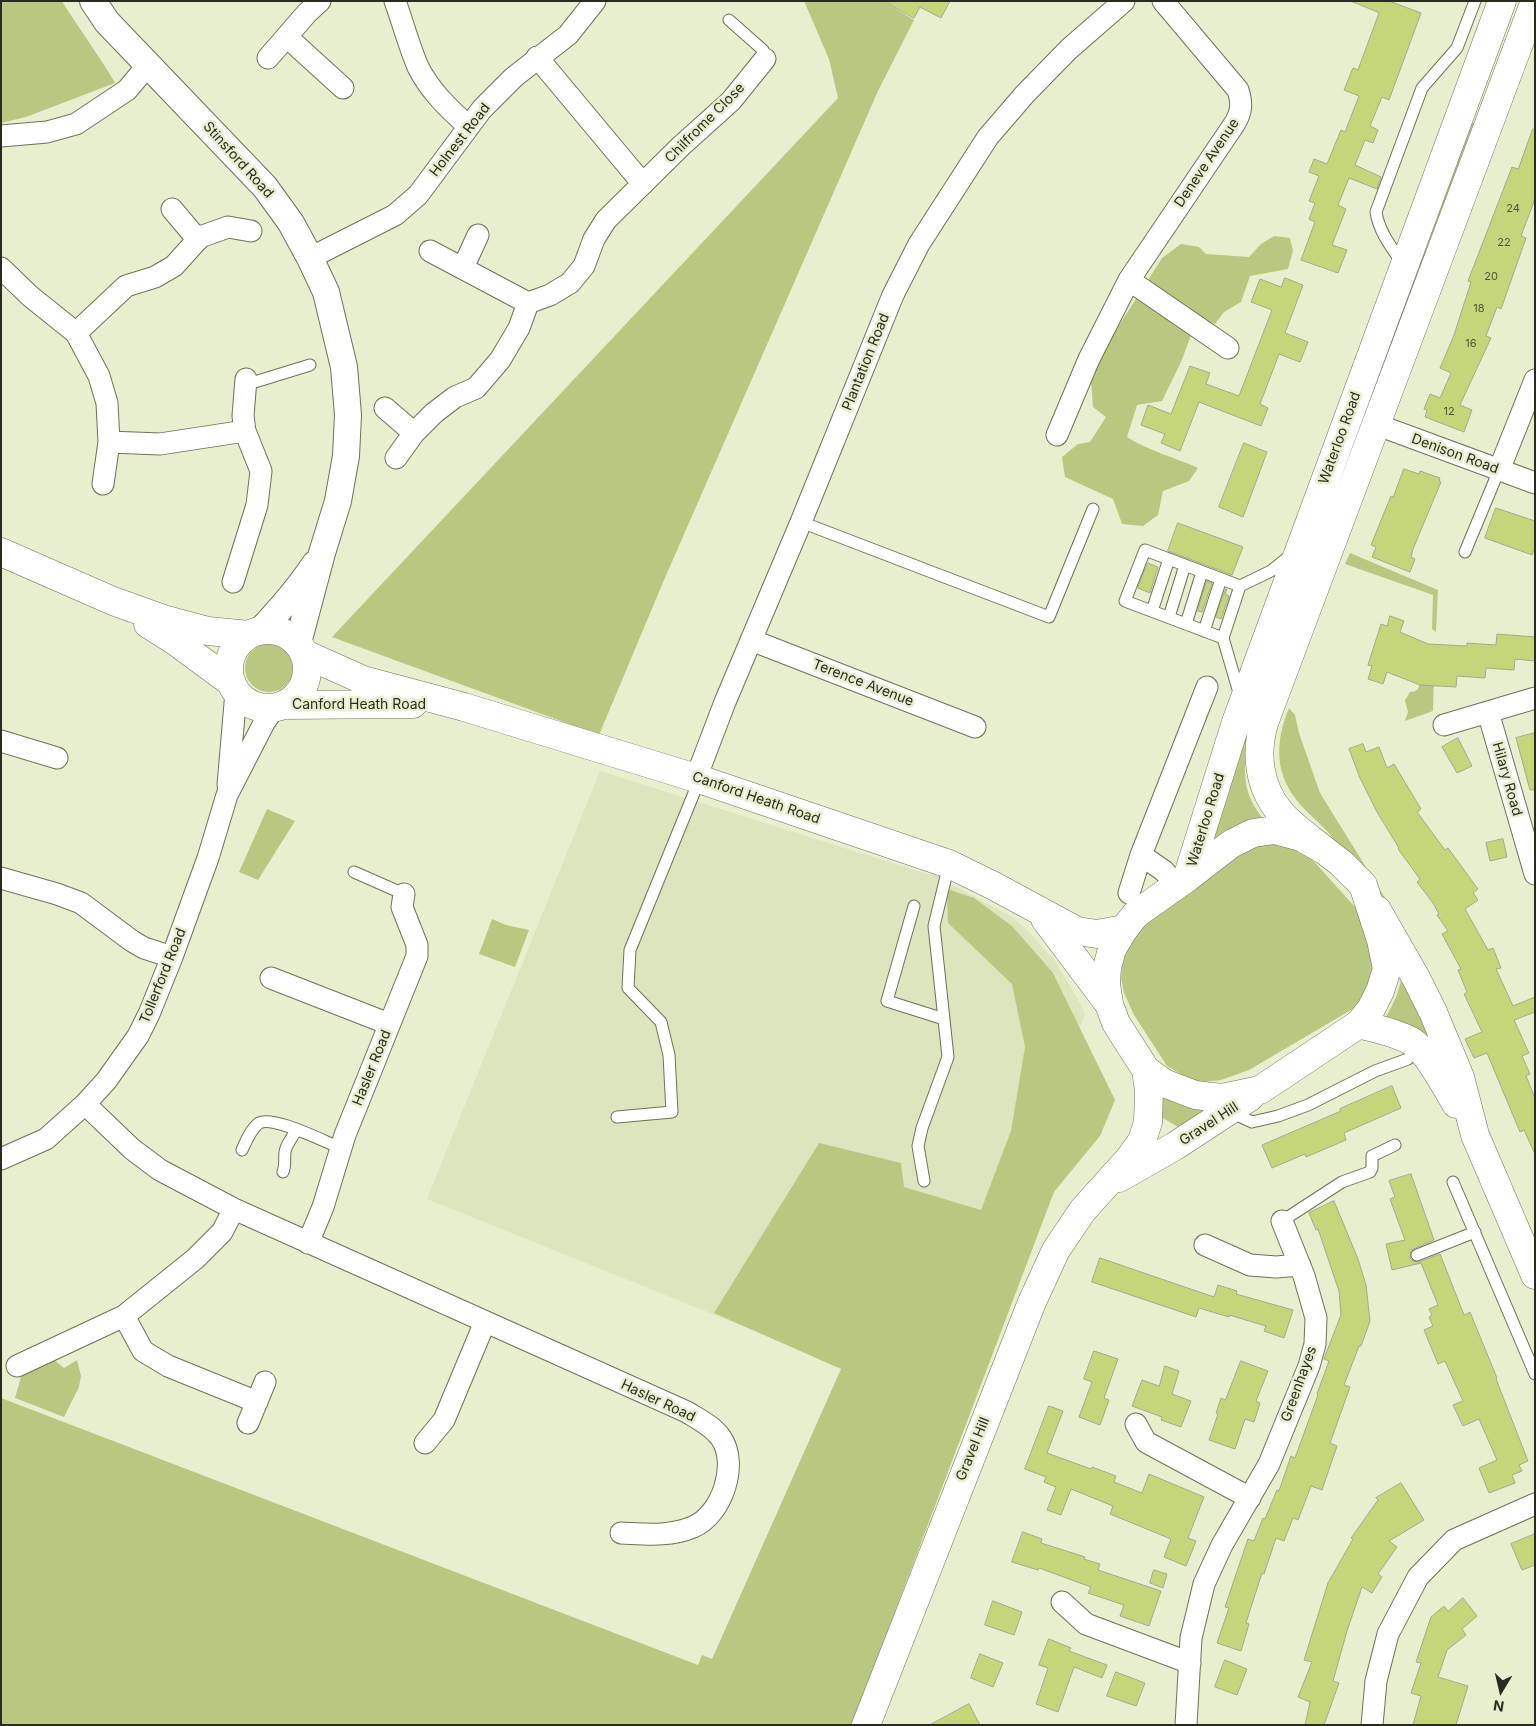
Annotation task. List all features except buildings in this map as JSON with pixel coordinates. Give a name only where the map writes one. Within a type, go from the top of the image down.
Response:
[{"type":"main road","name":"Waterloo Road","points":[[1182,882],[1243,705],[1503,1]]},
{"type":"main road","name":"Waterloo Road","points":[[1324,850],[1280,812],[1267,790],[1259,767],[1260,737],[1534,4]]},
{"type":"main road","points":[[1,552],[113,601],[181,624],[208,631],[254,633],[270,630],[290,636],[301,648],[308,666],[302,690],[294,699],[279,707],[263,708],[253,705],[244,700],[234,688],[175,641],[113,601]]},
{"type":"main road","points":[[234,688],[229,672],[232,656],[240,642],[254,633]]},
{"type":"main road","name":"Canford Heath Road","points":[[301,648],[363,680],[464,707],[696,778],[949,864],[1077,931],[1097,934],[1124,929]]},
{"type":"main road","name":"Canford Heath Road","points":[[279,707],[415,704],[464,707]]},
{"type":"main road","points":[[1260,1090],[1222,1098],[1195,1096],[1164,1083],[1146,1070],[1116,1023],[1109,1004],[1106,984],[1107,968],[1112,949],[1136,914],[1182,882],[1231,844],[1253,833],[1275,830],[1301,837],[1324,850],[1341,863],[1363,885],[1416,978],[1433,1012],[1460,1077],[1475,1135]]},
{"type":"main road","name":"Gravel Hill","points":[[1104,1186],[1175,1146],[1359,1024],[1376,1000],[1387,969],[1382,940],[1363,885]]},
{"type":"main road","name":"Canford Heath Road","points":[[1040,912],[1109,1004]]},
{"type":"main road","points":[[1359,1024],[1393,1033],[1413,1042],[1431,1063],[1475,1135],[1534,1268]]},
{"type":"main road","name":"Gravel Hill","points":[[866,1725],[1032,1302],[1056,1250],[1083,1210],[1142,1141],[1148,1122],[1149,1091],[1146,1070]]},
{"type":"street","name":"Stinsford Road","points":[[93,1],[107,22],[265,187],[291,224],[326,292],[344,367],[348,414],[346,456],[338,501],[322,553],[301,648]]},
{"type":"street","points":[[268,58],[307,13],[320,1]]},
{"type":"street","points":[[395,1],[418,67],[431,88],[448,108],[468,126]]},
{"type":"street","name":"Holnest Road","points":[[310,258],[395,215],[418,195],[482,109],[514,77],[568,35],[595,1]]},
{"type":"street","name":"Plantation Road","points":[[696,778],[725,702],[801,522],[893,295],[919,244],[988,137],[1025,94],[1069,49],[1124,1]]},
{"type":"street","name":"Deneve Avenue","points":[[1057,435],[1090,359],[1129,280],[1241,112],[1242,101],[1238,90],[1163,1]]},
{"type":"street","points":[[1503,1],[1534,4]]},
{"type":"street","points":[[286,37],[343,88]]},
{"type":"street","points":[[538,57],[643,184]]},
{"type":"street","name":"Chilfrome Close","points":[[528,303],[550,295],[570,283],[584,266],[594,239],[606,220],[731,101],[765,59]]},
{"type":"street","points":[[1,136],[47,132],[76,124],[127,90],[148,65]]},
{"type":"street","points":[[172,209],[198,240]]},
{"type":"street","points":[[76,333],[126,286],[155,277],[174,266],[200,237],[228,227],[251,231]]},
{"type":"street","points":[[463,268],[478,235]]},
{"type":"street","points":[[396,458],[414,433],[434,413],[455,397],[476,388],[500,360],[518,328],[528,303],[430,250]]},
{"type":"street","points":[[1,268],[30,296],[76,333],[99,376],[107,403],[109,442],[103,484]]},
{"type":"street","points":[[1129,280],[1228,348]]},
{"type":"street","points":[[1499,470],[1535,380]]},
{"type":"street","points":[[233,582],[257,505],[261,471],[245,431],[243,416],[246,382]]},
{"type":"street","points":[[385,408],[414,433]]},
{"type":"street","name":"Denison Road","points":[[1376,424],[1535,483]]},
{"type":"street","points":[[109,442],[160,444],[245,431]]},
{"type":"street","name":"Stinsford Road","points":[[254,633],[282,607],[305,579],[322,553]]},
{"type":"street","name":"Terence Avenue","points":[[751,640],[975,727]]},
{"type":"street","points":[[1129,893],[1141,855],[1207,687]]},
{"type":"street","name":"Tollerford Road","points":[[227,795],[234,688]]},
{"type":"street","points":[[1444,725],[1535,698]]},
{"type":"street","name":"Tollerford Road","points":[[1,1159],[46,1139],[85,1104],[106,1081],[138,1036],[149,1014],[172,956],[208,858],[227,795],[264,723],[279,707]]},
{"type":"street","name":"Hilary Road","points":[[1488,712],[1535,874]]},
{"type":"street","points":[[1,742],[57,758]]},
{"type":"street","name":"Waterloo Road","points":[[1141,855],[1182,882]]},
{"type":"street","points":[[1,878],[81,903],[144,948],[172,956]]},
{"type":"street","name":"Hasler Road","points":[[308,1243],[323,1208],[341,1148],[417,956],[418,945],[402,907],[404,894]]},
{"type":"street","points":[[271,978],[389,1024]]},
{"type":"street","name":"Hasler Road","points":[[85,1104],[132,1149],[160,1170],[234,1209],[687,1412],[707,1425],[721,1438],[727,1456],[729,1477],[712,1512],[696,1526],[674,1534],[621,1534]]},
{"type":"street","points":[[17,1366],[63,1354],[124,1316],[195,1259],[222,1232],[234,1209]]},
{"type":"street","name":"Greenhayes","points":[[1186,1725],[1191,1638],[1204,1584],[1222,1545],[1269,1464],[1309,1366],[1315,1344],[1316,1318],[1300,1265],[1282,1221]]},
{"type":"street","points":[[1205,1245],[1250,1265],[1276,1267],[1300,1265]]},
{"type":"street","points":[[124,1316],[143,1351],[168,1366],[257,1402]]},
{"type":"street","points":[[425,1443],[444,1420],[485,1322]]},
{"type":"street","points":[[248,1423],[265,1382]]},
{"type":"street","points":[[1136,1424],[1146,1442],[1250,1498]]},
{"type":"street","points":[[1372,1725],[1376,1681],[1388,1634],[1418,1577],[1454,1540],[1535,1504]]},
{"type":"street","points":[[1062,1602],[1086,1624],[1190,1662]]},
{"type":"lane","points":[[1404,266],[1385,238],[1377,222],[1376,212],[1422,88],[1457,48],[1475,1]]},
{"type":"lane","points":[[729,20],[763,50],[765,59]]},
{"type":"lane","points":[[246,382],[310,365]]},
{"type":"lane","points":[[1465,552],[1499,470]]},
{"type":"lane","points":[[801,522],[1049,617],[1093,508]]},
{"type":"lane","points":[[1223,638],[1125,601],[1145,550],[1240,586],[1271,571],[1301,546]]},
{"type":"lane","points":[[1152,611],[1169,559]]},
{"type":"lane","points":[[1169,617],[1185,565]]},
{"type":"lane","points":[[1186,624],[1202,572]]},
{"type":"lane","points":[[1204,631],[1221,579]]},
{"type":"lane","points":[[1240,586],[1223,638],[1243,705]]},
{"type":"lane","points":[[617,1118],[672,1112],[669,1055],[661,1022],[628,988],[630,950],[694,793],[696,778]]},
{"type":"lane","points":[[924,1182],[918,1146],[922,1128],[948,1056],[934,926],[949,864]]},
{"type":"lane","points":[[354,872],[404,894]]},
{"type":"lane","points":[[914,906],[887,1001],[944,1020]]},
{"type":"lane","points":[[1230,1110],[1252,1122],[1278,1116],[1308,1105],[1375,1071],[1408,1059]]},
{"type":"lane","points":[[242,1150],[254,1128],[264,1121],[283,1125],[341,1148]]},
{"type":"lane","points":[[283,1172],[286,1165],[286,1147],[296,1130]]},
{"type":"lane","points":[[1282,1221],[1342,1182],[1370,1172],[1372,1156],[1395,1145]]},
{"type":"lane","points":[[1453,1182],[1535,1374]]},
{"type":"lane","points":[[1417,1254],[1475,1232]]},
{"type":"shaded area","points":[[600,771],[930,875],[932,869],[950,884],[1014,918],[1049,955],[1051,954],[1080,1003],[1085,1014],[938,1405],[427,1199]]},
{"type":"green space","points":[[1,1],[62,1],[115,83],[26,117],[1,123]]},
{"type":"green space","points":[[804,1],[884,1],[914,20],[878,91],[664,580],[599,735],[332,637],[838,98],[829,59]]},
{"type":"green space","points":[[1472,123],[1476,124],[1368,409],[1359,406],[1395,333]]},
{"type":"green space","points":[[1274,236],[1290,238],[1293,251],[1288,269],[1250,276],[1241,302],[1224,312],[1215,324],[1198,317],[1181,362],[1162,401],[1137,405],[1127,437],[1153,450],[1198,468],[1189,481],[1163,491],[1158,515],[1143,526],[1122,524],[1113,499],[1065,477],[1062,457],[1078,444],[1090,442],[1106,417],[1093,407],[1091,380],[1111,338],[1162,258],[1181,244],[1199,247],[1206,254],[1249,257],[1261,244]]},
{"type":"green space","points":[[1350,553],[1438,590],[1436,632],[1432,629],[1433,595],[1345,564]]},
{"type":"green space","points":[[264,644],[274,644],[286,651],[293,663],[293,673],[286,685],[274,692],[264,692],[256,688],[249,681],[245,673],[245,663],[249,655],[256,648]]},
{"type":"green space","points":[[1434,677],[1433,711],[1405,721],[1408,712],[1405,700],[1410,692],[1419,687],[1421,680]]},
{"type":"green space","points":[[1258,685],[1247,739],[1245,766],[1249,796],[1263,819],[1224,831],[1213,839]]},
{"type":"green space","points":[[1289,708],[1295,715],[1299,733],[1320,793],[1395,914],[1328,832],[1299,803],[1288,787],[1280,765],[1279,754],[1282,731]]},
{"type":"green space","points":[[267,809],[295,821],[258,880],[239,872]]},
{"type":"green space","points":[[1257,844],[1289,844],[1310,857],[1355,907],[1365,923],[1375,955],[1372,981],[1356,1007],[1249,1070],[1221,1080],[1203,1082],[1191,1080],[1167,1066],[1134,1015],[1124,993],[1121,978],[1123,962],[1132,938],[1150,920],[1230,857]]},
{"type":"green space","points":[[947,889],[974,898],[1012,926],[1053,973],[1115,1100],[1100,1136],[1054,1192],[852,1725],[1,1725],[1,1398],[698,1665],[702,1655],[712,1659],[841,1369],[714,1313],[819,1143],[901,1163],[904,1187],[981,1210],[1011,1131],[1025,1047],[1012,984],[948,923]]},
{"type":"green space","points":[[492,919],[506,925],[529,930],[515,967],[479,954]]},
{"type":"green space","points":[[1403,970],[1428,1029],[1427,1037],[1385,1018],[1397,995]]},
{"type":"green space","points":[[1161,1093],[1209,1110],[1178,1127],[1161,1117]]},
{"type":"green space","points":[[51,1357],[64,1368],[77,1360],[81,1376],[79,1387],[64,1417],[15,1398],[23,1370]]}]
